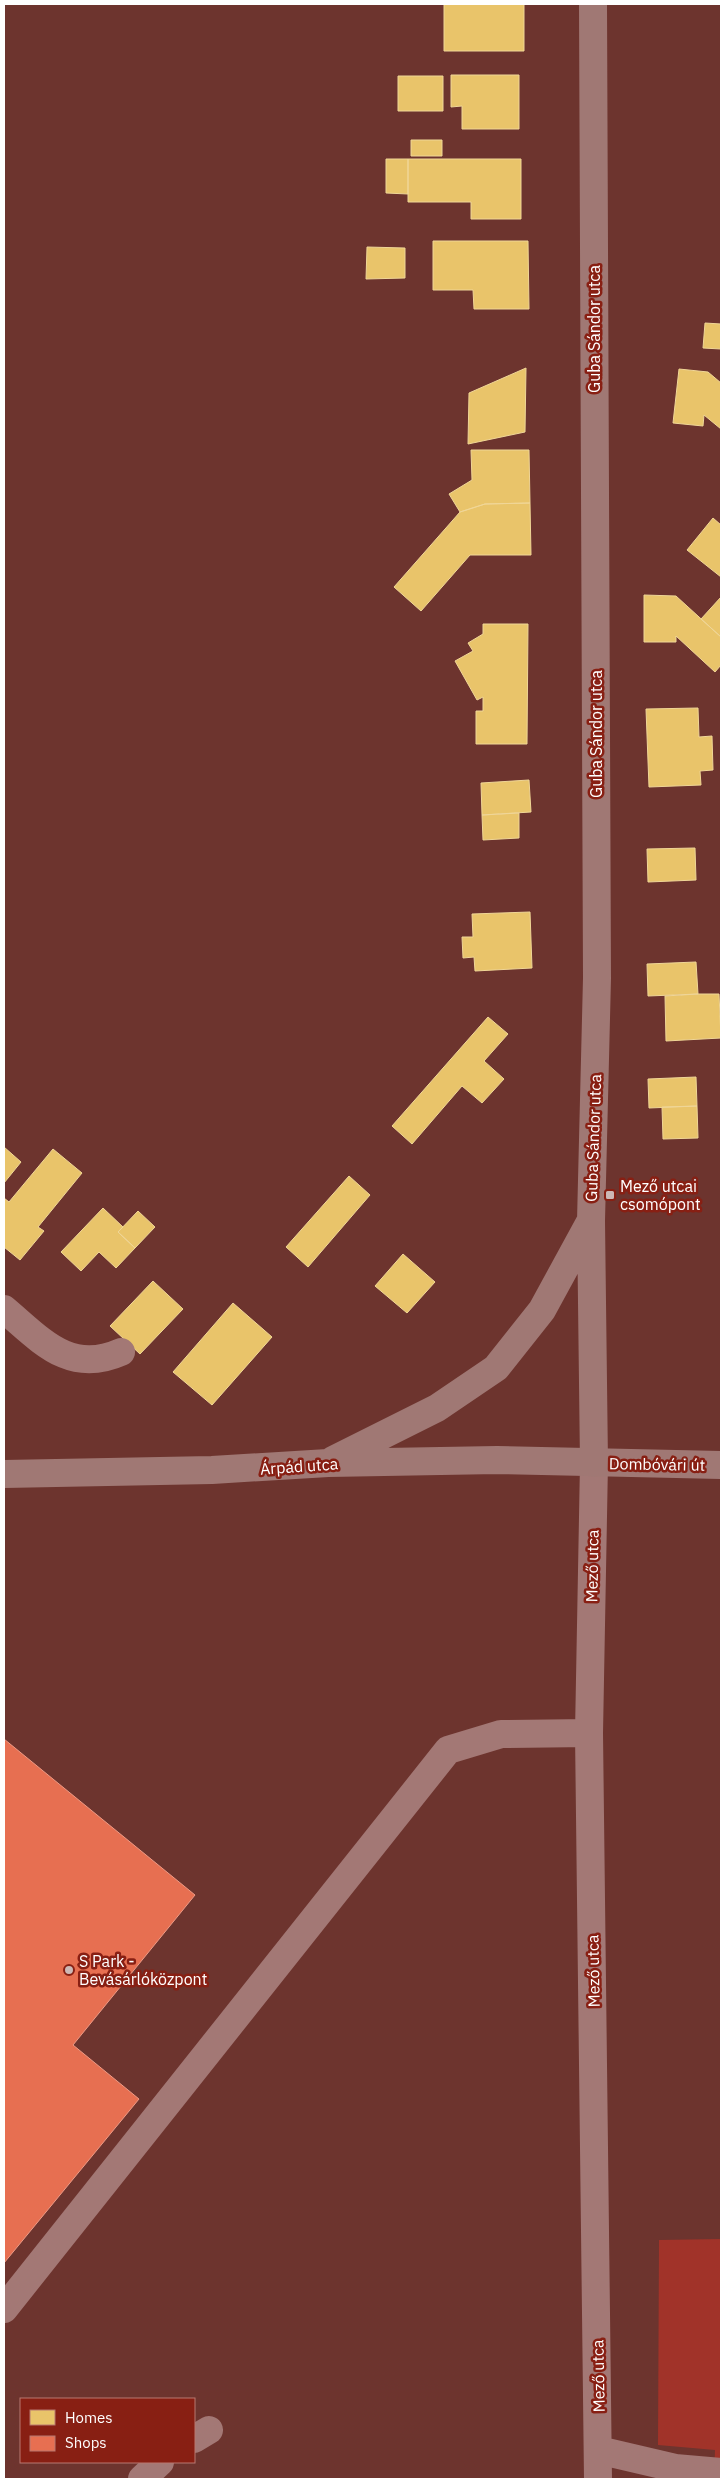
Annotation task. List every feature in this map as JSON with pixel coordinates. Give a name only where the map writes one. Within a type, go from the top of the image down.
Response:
[{"type":"main road","name":"Guba Sándor utca","points":[[593,4],[598,978],[591,1221],[594,1463]]},
{"type":"main road","points":[[328,1463],[438,1408],[496,1368],[542,1310],[591,1221]]},
{"type":"main road","name":"Árpád utca","points":[[4,1474],[240,1470],[328,1463],[497,1460],[594,1463]]},
{"type":"main road","name":"Dombóvári út","points":[[594,1463],[721,1465]]},
{"type":"street","points":[[4,1309],[55,1351],[78,1359],[104,1360],[121,1352]]},
{"type":"street","name":"Mező utca","points":[[594,1463],[589,1733],[598,2479]]},
{"type":"street","points":[[4,2309],[448,1750],[501,1734],[589,1733]]},
{"type":"street","points":[[598,2450],[675,2474],[721,2472]]},
{"type":"street","points":[[142,2479],[159,2463]]},
{"type":"shaded area","points":[[721,2239],[721,2479],[714,2479],[715,2450],[658,2445],[659,2240]]},
{"type":"building: Homes","points":[[444,4],[524,4],[524,51],[444,51]]},
{"type":"building: Homes","points":[[451,75],[519,75],[519,129],[462,129],[462,106],[451,107]]},
{"type":"building: Homes","points":[[398,76],[443,76],[443,111],[398,111]]},
{"type":"building: Homes","points":[[411,140],[442,140],[442,156],[411,156]]},
{"type":"building: Homes","points":[[386,159],[408,159],[408,194],[386,193]]},
{"type":"building: Homes","points":[[408,159],[521,159],[521,219],[471,219],[471,202],[408,202]]},
{"type":"building: Homes","points":[[433,241],[528,241],[529,309],[474,309],[473,290],[433,290]]},
{"type":"building: Homes","points":[[367,247],[405,248],[405,278],[366,279]]},
{"type":"building: Homes","points":[[705,323],[721,324],[721,349],[703,348]]},
{"type":"building: Homes","points":[[526,368],[525,432],[468,444],[469,393]]},
{"type":"building: Homes","points":[[679,369],[708,372],[721,383],[721,429],[704,415],[703,426],[673,423]]},
{"type":"building: Homes","points":[[471,450],[529,450],[530,503],[485,504],[460,512],[449,494],[472,480]]},
{"type":"building: Homes","points":[[530,503],[531,555],[470,555],[421,611],[394,587],[460,512],[485,504]]},
{"type":"building: Homes","points":[[713,518],[721,525],[721,577],[687,550]]},
{"type":"building: Homes","points":[[644,595],[676,596],[721,637],[721,665],[715,672],[676,636],[676,642],[644,642]]},
{"type":"building: Homes","points":[[721,597],[721,637],[701,619]]},
{"type":"building: Homes","points":[[483,624],[528,624],[527,744],[476,744],[476,711],[483,711],[483,697],[477,700],[455,661],[473,651],[468,643],[483,634]]},
{"type":"building: Homes","points":[[698,708],[699,737],[712,736],[713,770],[700,771],[701,785],[649,787],[646,709]]},
{"type":"building: Homes","points":[[529,780],[531,812],[482,815],[481,783]]},
{"type":"building: Homes","points":[[519,813],[519,838],[483,840],[482,815]]},
{"type":"building: Homes","points":[[695,848],[696,880],[648,882],[647,849]]},
{"type":"building: Homes","points":[[530,912],[532,968],[475,971],[474,957],[463,958],[462,937],[473,937],[472,914]]},
{"type":"building: Homes","points":[[696,962],[698,994],[648,996],[647,964]]},
{"type":"building: Homes","points":[[719,994],[721,1038],[666,1041],[665,996]]},
{"type":"building: Homes","points":[[488,1017],[508,1034],[484,1061],[504,1079],[482,1103],[462,1086],[412,1144],[392,1126]]},
{"type":"building: Homes","points":[[696,1077],[697,1106],[649,1108],[648,1079]]},
{"type":"building: Homes","points":[[697,1106],[698,1138],[663,1139],[662,1107]]},
{"type":"building: Homes","points":[[4,1147],[21,1162],[4,1183]]},
{"type":"building: Homes","points":[[53,1149],[82,1173],[38,1227],[44,1231],[20,1260],[4,1247],[4,1198],[9,1202]]},
{"type":"building: Homes","points":[[349,1176],[370,1195],[308,1267],[286,1247]]},
{"type":"building: Homes","points":[[103,1208],[123,1227],[118,1232],[135,1248],[116,1268],[99,1252],[81,1271],[61,1252]]},
{"type":"building: Homes","points":[[138,1211],[155,1227],[135,1248],[118,1232]]},
{"type":"building: Homes","points":[[403,1254],[435,1282],[407,1313],[375,1286]]},
{"type":"building: Homes","points":[[153,1281],[183,1309],[140,1354],[110,1326]]},
{"type":"building: Homes","points":[[233,1303],[272,1337],[212,1405],[173,1372]]},
{"type":"building: Shops","name":"S Park - Bevásárlóközpont","points":[[4,1739],[195,1895],[73,2045],[139,2099],[4,2263]]},
{"type":"place","name":"Mező utcai csomópont","points":[[610,1195]]},
{"type":"place","name":"S Park - Bevásárlóközpont","points":[[69,1970]]}]
